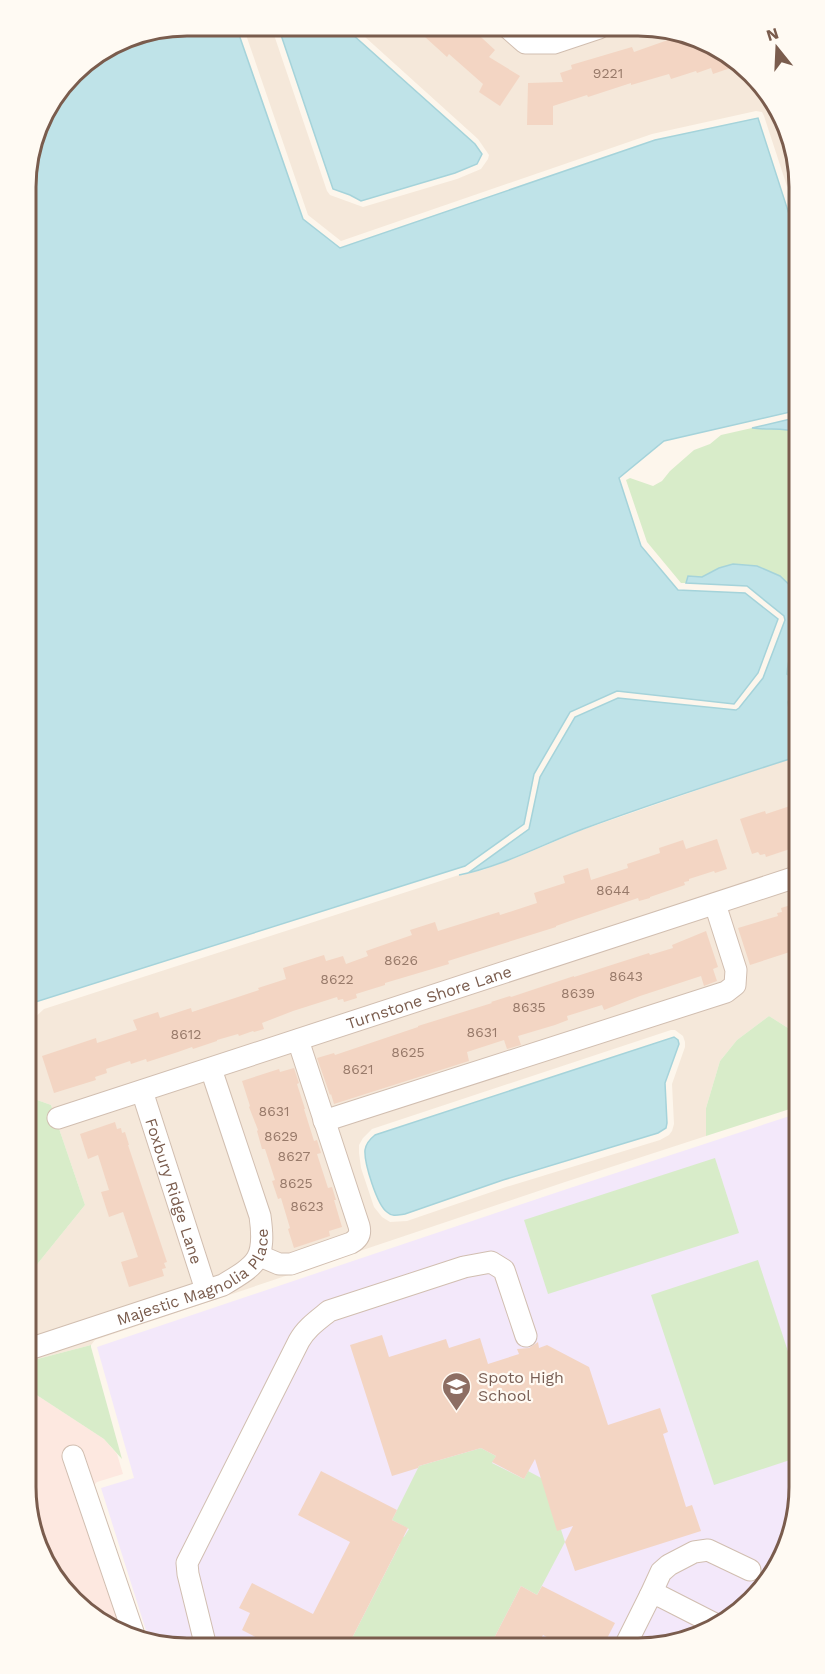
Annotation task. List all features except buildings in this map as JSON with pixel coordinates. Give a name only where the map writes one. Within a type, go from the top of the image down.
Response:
[{"type":"street","points":[[518,36],[525,43],[554,43],[575,36]]},
{"type":"street","name":"Turnstone Shore Lane","points":[[58,1119],[789,879]]},
{"type":"street","points":[[324,1121],[726,992],[735,985],[736,970],[715,904]]},
{"type":"street","points":[[260,1256],[279,1264],[291,1264],[351,1243],[359,1233],[298,1040]]},
{"type":"street","name":"Majestic Magnolia Place","points":[[36,1347],[223,1285],[246,1271],[260,1256],[263,1236],[260,1216],[211,1069]]},
{"type":"street","name":"Foxbury Ridge Lane","points":[[142,1091],[206,1290]]},
{"type":"street","points":[[204,1638],[187,1563],[298,1341],[314,1323],[329,1311],[464,1267],[491,1262],[504,1270],[526,1336]]},
{"type":"street","points":[[73,1456],[132,1628]]},
{"type":"street","points":[[629,1638],[661,1572],[669,1565],[694,1552],[708,1550],[750,1570]]},
{"type":"street","points":[[650,1596],[660,1596],[709,1621]]},
{"type":"shaded area","points":[[246,36],[274,36],[327,191],[330,195],[363,207],[457,179],[481,169],[489,155],[478,139],[364,36],[648,36],[687,44],[722,61],[752,87],[773,120],[781,138],[788,167],[789,192],[764,116],[762,112],[756,111],[652,134],[341,241],[308,215]]},
{"type":"shaded area","points":[[789,759],[789,1029],[769,1016],[737,1040],[720,1061],[706,1108],[706,1136],[95,1340],[91,1345],[36,1359],[36,1266],[85,1205],[51,1105],[36,1100],[36,1016],[44,1009],[459,875],[483,870],[582,830]],"holes":[[[671,1030],[683,1036],[685,1047],[672,1084],[674,1124],[669,1135],[660,1140],[506,1187],[407,1221],[390,1222],[382,1217],[374,1207],[361,1168],[359,1153],[359,1145],[372,1129]]]},
{"type":"shaded area","name":"Spoto High School","points":[[789,1116],[789,1497],[781,1536],[773,1554],[764,1571],[745,1594],[714,1618],[696,1627],[658,1637],[187,1638],[147,1633],[101,1488],[134,1478],[97,1347]]},
{"type":"shaded area","points":[[36,1395],[104,1439],[117,1454],[123,1474],[97,1482],[94,1485],[140,1631],[111,1618],[80,1594],[61,1571],[44,1536],[36,1497]]},
{"type":"green space","points":[[752,428],[789,430],[789,585],[780,576],[757,566],[733,564],[702,577],[688,577],[686,583],[681,583],[647,542],[626,480],[630,478],[653,486],[662,481],[694,450],[710,444],[721,435]]},
{"type":"green space","points":[[789,658],[789,681],[787,674]]},
{"type":"green space","points":[[769,1016],[789,1029],[789,1109],[706,1136],[706,1108],[720,1061],[737,1040]]},
{"type":"green space","points":[[36,1100],[51,1105],[85,1205],[36,1266]]},
{"type":"green space","points":[[715,1158],[739,1233],[548,1294],[524,1220]]},
{"type":"green space","points":[[758,1260],[789,1355],[789,1460],[714,1485],[651,1295]]},
{"type":"green space","points":[[91,1345],[122,1459],[104,1439],[36,1395],[36,1359]]},
{"type":"green space","points":[[481,1448],[496,1456],[492,1463],[524,1479],[528,1471],[545,1480],[565,1542],[537,1595],[521,1586],[494,1638],[352,1638],[400,1544],[386,1528],[404,1537],[409,1529],[392,1520],[419,1466]]},
{"type":"water","points":[[239,36],[303,219],[340,248],[655,140],[758,118],[789,214],[789,412],[664,441],[619,478],[641,546],[678,590],[745,593],[778,619],[758,673],[734,704],[617,691],[570,712],[534,774],[524,824],[465,866],[36,1002],[37,167],[47,129],[56,111],[73,87],[103,61],[138,44],[167,37]]},
{"type":"water","points":[[281,36],[354,36],[475,144],[482,154],[477,164],[455,173],[361,201],[333,189]]},
{"type":"water","points":[[789,419],[789,430],[752,428]]},
{"type":"water","points":[[733,564],[757,566],[780,576],[789,585],[787,674],[789,675],[789,759],[610,819],[468,873],[529,829],[540,777],[575,717],[618,698],[736,710],[763,678],[785,620],[784,616],[747,586],[686,583],[688,576],[702,577]]},
{"type":"water","points":[[674,1037],[679,1044],[665,1083],[667,1123],[666,1128],[658,1133],[503,1180],[405,1214],[389,1214],[383,1208],[372,1183],[365,1156],[366,1145],[375,1135]]},
{"type":"place","name":"Spoto High School","points":[[457,1412]]}]
